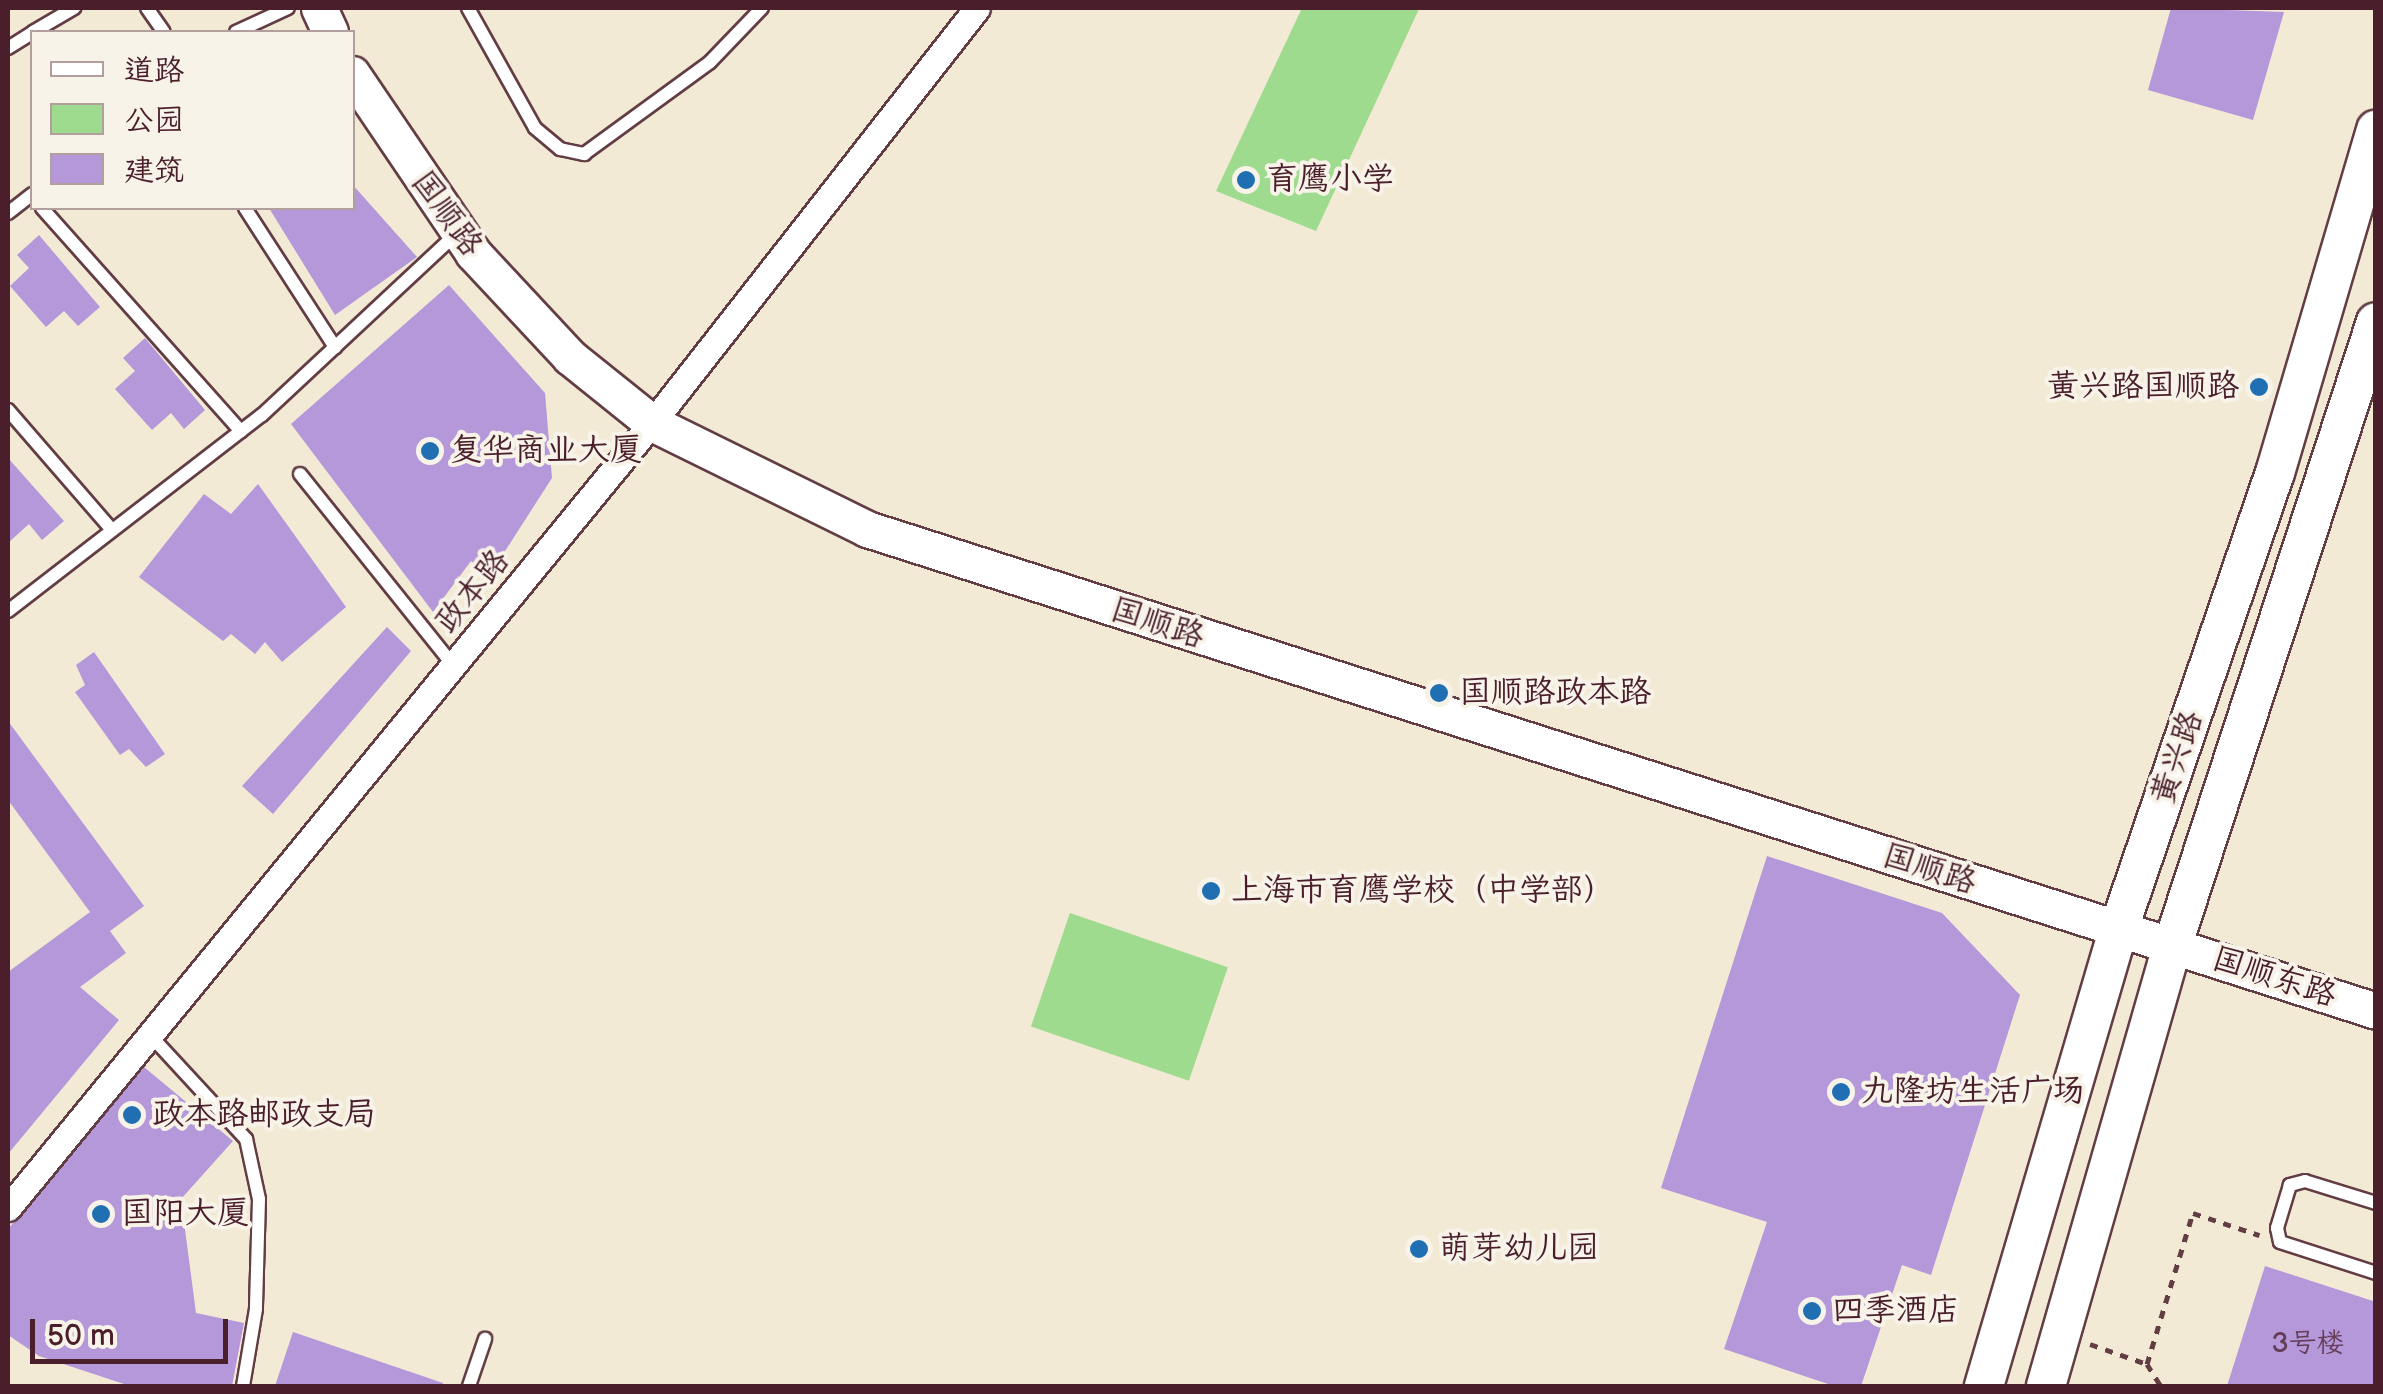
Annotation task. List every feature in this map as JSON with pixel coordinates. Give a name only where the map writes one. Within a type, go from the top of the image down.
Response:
[{"type":"main road","name":"黄兴路","points":[[1984,1386],[2118,931],[2275,472],[2376,130]]},
{"type":"main road","name":"黄兴路","points":[[2046,1386],[2173,944],[2368,373],[2376,322]]},
{"type":"street","name":"政本路","points":[[8,1208],[652,423],[977,8]]},
{"type":"street","name":"国顺路","points":[[355,78],[458,232],[570,357],[652,423],[867,530],[2118,931],[2173,944]]},
{"type":"street","name":"国顺东路","points":[[2173,944],[2376,1011]]},
{"type":"lane","points":[[147,8],[163,30]]},
{"type":"lane","points":[[240,30],[288,8]]},
{"type":"lane","points":[[468,8],[535,128],[560,150],[584,154],[710,62],[762,8]]},
{"type":"lane","points":[[37,30],[67,9]]},
{"type":"lane","points":[[8,48],[30,35]]},
{"type":"lane","points":[[8,213],[30,196]]},
{"type":"lane","points":[[44,210],[241,431]]},
{"type":"lane","points":[[245,210],[335,347]]},
{"type":"lane","points":[[8,611],[241,431],[458,232]]},
{"type":"lane","points":[[8,410],[112,530]]},
{"type":"lane","points":[[300,474],[454,666]]},
{"type":"lane","points":[[150,1035],[246,1140],[259,1200],[256,1310],[243,1386]]},
{"type":"lane","points":[[2376,1204],[2305,1181],[2290,1184],[2276,1228],[2280,1242],[2376,1273]]},
{"type":"lane","points":[[469,1386],[485,1339]]},
{"type":"path","points":[[2147,1364],[2194,1213],[2280,1242]]},
{"type":"path","points":[[2061,1334],[2147,1364],[2161,1386]]},
{"type":"green space","points":[[1302,8],[1419,9],[1316,231],[1216,191]]},
{"type":"green space","points":[[1070,913],[1228,967],[1189,1081],[1031,1026]]},
{"type":"building","points":[[2171,8],[2284,12],[2253,120],[2148,90]]},
{"type":"building","points":[[355,187],[417,257],[335,315],[270,210],[355,210]]},
{"type":"building","points":[[39,235],[100,307],[78,326],[64,311],[46,327],[10,286],[29,268],[17,255]]},
{"type":"building","name":"复华商业大厦","points":[[449,285],[545,393],[552,478],[489,576],[471,561],[433,612],[291,424]]},
{"type":"building","points":[[145,338],[205,410],[184,429],[171,413],[152,430],[115,389],[135,371],[123,358]]},
{"type":"building","points":[[8,458],[64,521],[42,540],[29,524],[8,543]]},
{"type":"building","points":[[258,484],[346,607],[282,662],[265,642],[255,654],[231,634],[223,641],[139,577],[204,494],[231,514]]},
{"type":"building","points":[[387,627],[411,651],[273,814],[242,786]]},
{"type":"building","points":[[94,652],[165,754],[146,767],[129,749],[120,755],[75,692],[85,685],[76,665]]},
{"type":"building","points":[[8,721],[144,906],[110,931],[126,953],[80,987],[119,1020],[8,1154],[8,972],[90,912],[8,800]]},
{"type":"building","name":"九隆坊生活广场","points":[[1767,856],[1942,913],[2020,995],[1931,1275],[1902,1265],[1861,1386],[1834,1386],[1724,1349],[1767,1222],[1661,1188]]},
{"type":"building","name":"国阳大厦","points":[[144,1067],[233,1141],[181,1199],[196,1313],[244,1323],[232,1386],[130,1386],[39,1356],[8,1335],[8,1229]]},
{"type":"building","points":[[2265,1266],[2376,1302],[2376,1386],[2227,1386]]},
{"type":"building","points":[[293,1332],[443,1383],[442,1386],[275,1386]]},
{"type":"place","name":"育鹰小学","points":[[1246,180]]},
{"type":"place","name":"黄兴路国顺路","points":[[2259,387]]},
{"type":"place","name":"复华商业大厦","points":[[430,451]]},
{"type":"place","name":"国顺路政本路","points":[[1439,693]]},
{"type":"place","name":"上海市育鹰学校（中学部）","points":[[1211,891]]},
{"type":"place","name":"九隆坊生活广场","points":[[1841,1092]]},
{"type":"place","name":"政本路邮政支局","points":[[132,1115]]},
{"type":"place","name":"国阳大厦","points":[[101,1214]]},
{"type":"place","name":"萌芽幼儿园","points":[[1419,1249]]},
{"type":"place","name":"四季酒店","points":[[1812,1311]]}]
